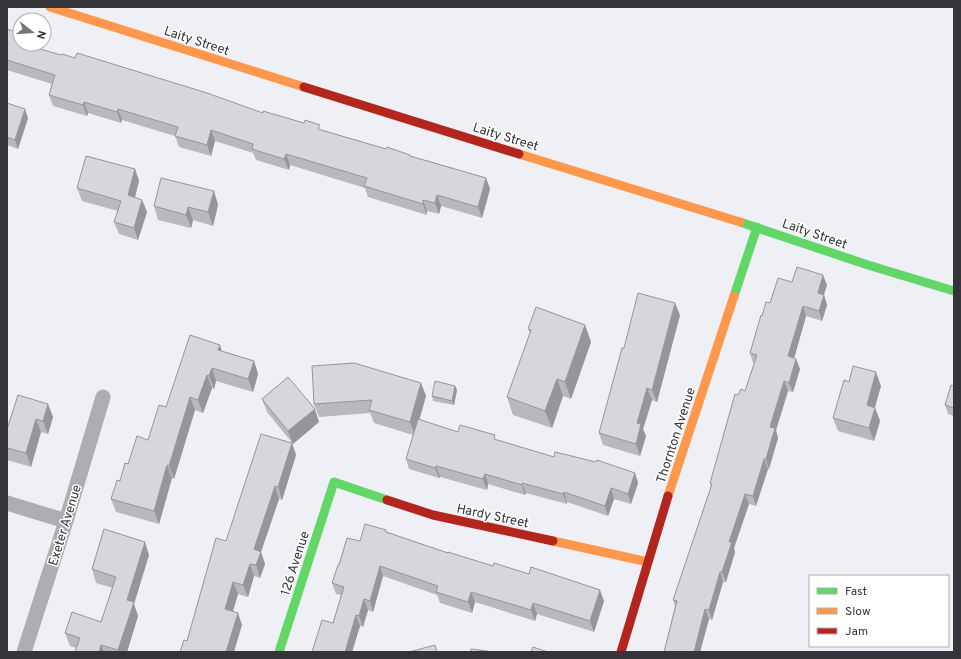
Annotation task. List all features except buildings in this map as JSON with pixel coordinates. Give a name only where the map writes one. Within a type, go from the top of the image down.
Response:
[{"type":"street","name":"Laity Street","points":[[50,7],[290,83],[757,227],[868,265],[954,291]]},
{"type":"street","name":"Thornton Avenue","points":[[620,652],[757,227]]},
{"type":"street","name":"Exeter Avenue","points":[[24,652],[66,521],[103,397]]},
{"type":"street","name":"Hardy Street","points":[[334,482],[433,515],[648,562]]},
{"type":"street","name":"126 Avenue","points":[[279,652],[334,482]]},
{"type":"street","points":[[7,503],[66,521]]},
{"type":"traffic: fast","points":[[740,222],[868,265],[954,291]]},
{"type":"traffic: fast","points":[[734,296],[757,227]]},
{"type":"traffic: fast","points":[[279,652],[334,482],[387,500]]},
{"type":"traffic: slow","points":[[50,7],[304,87]]},
{"type":"traffic: slow","points":[[519,154],[740,222]]},
{"type":"traffic: slow","points":[[668,496],[734,296]]},
{"type":"traffic: slow","points":[[553,541],[648,562]]},
{"type":"traffic: jam","points":[[304,87],[519,154]]},
{"type":"traffic: jam","points":[[621,652],[668,496]]},
{"type":"traffic: jam","points":[[387,500],[433,515],[553,541]]}]
